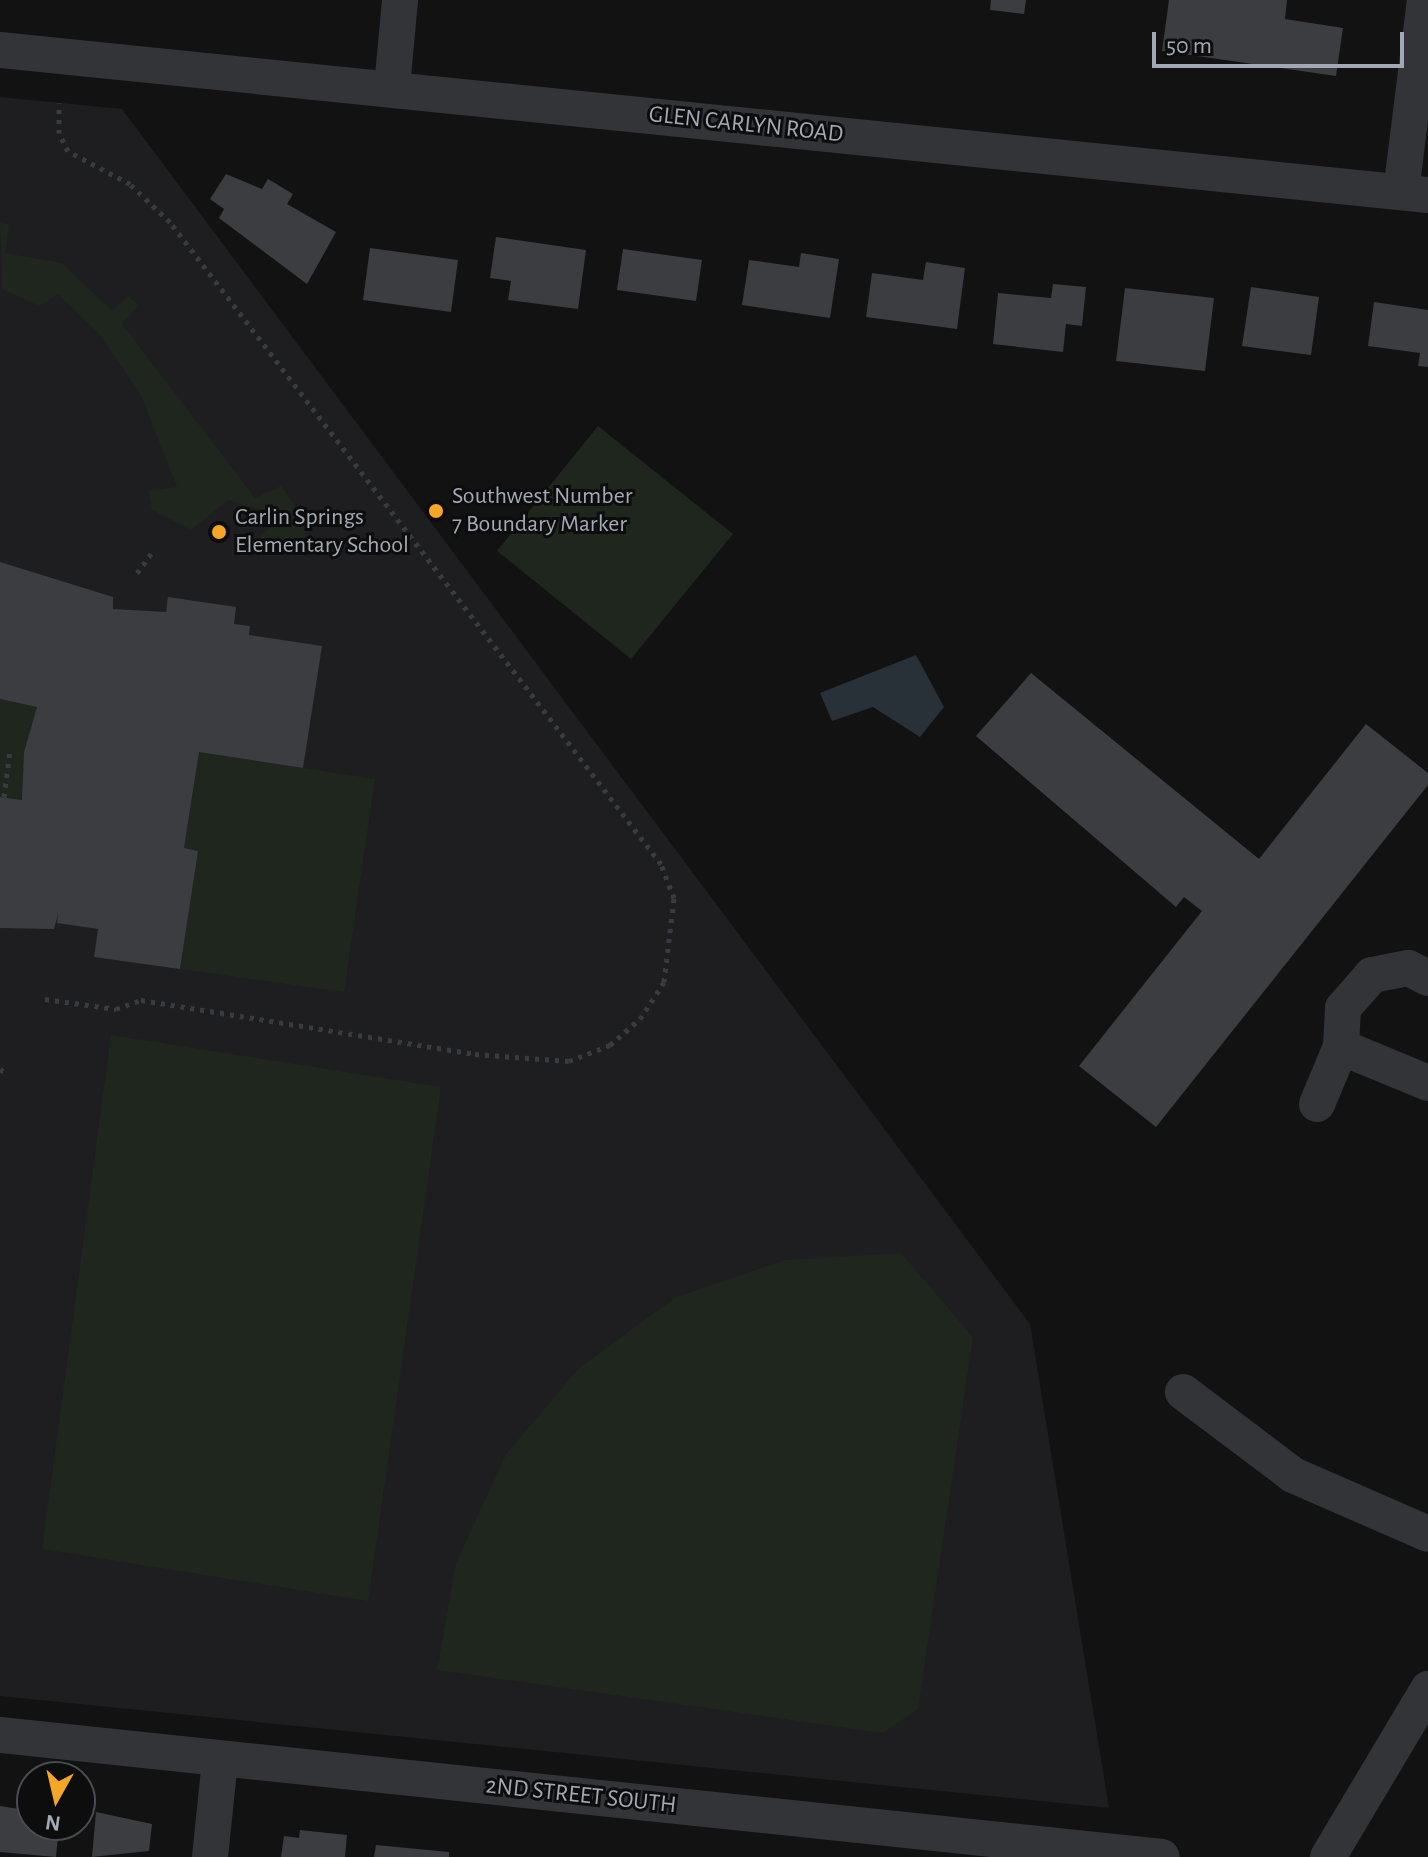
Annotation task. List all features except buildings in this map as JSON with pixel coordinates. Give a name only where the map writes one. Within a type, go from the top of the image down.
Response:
[{"type":"street","points":[[392,87],[400,0]]},
{"type":"street","points":[[1415,194],[1425,0]]},
{"type":"street","name":"GLEN CARLYN ROAD","points":[[0,50],[392,87],[1415,194]]},
{"type":"street","points":[[1317,1104],[1341,1047],[1343,1008],[1372,975],[1408,968],[1428,978]]},
{"type":"street","points":[[1341,1047],[1428,1083]]},
{"type":"street","points":[[1183,1392],[1293,1475],[1428,1534]]},
{"type":"street","points":[[1337,1854],[1428,1689]]},
{"type":"street","name":"2ND STREET SOUTH","points":[[0,1735],[1162,1857]]},
{"type":"street","points":[[210,1857],[220,1760]]},
{"type":"path","points":[[45,999],[116,1009],[141,1000],[475,1054],[569,1061],[610,1045],[640,1019],[664,982],[674,898],[661,864],[170,222],[130,184],[68,151],[59,133],[59,103]]},
{"type":"path","points":[[137,573],[154,550]]},
{"type":"path","points":[[4,797],[10,750]]},
{"type":"path","points":[[0,1069],[6,1073]]},
{"type":"shaded area","name":"Carlin Springs Elementary School","points":[[0,97],[122,109],[1030,1324],[1109,1808],[0,1696]]},
{"type":"shaded area","points":[[0,222],[9,225],[5,253],[62,263],[112,311],[128,296],[139,305],[122,324],[255,498],[281,486],[305,520],[306,536],[276,548],[259,538],[282,516],[228,500],[191,530],[152,510],[148,491],[177,487],[140,393],[99,334],[58,294],[39,306],[2,289]]},
{"type":"shaded area","points":[[598,426],[733,534],[631,659],[497,551]]},
{"type":"shaded area","points":[[916,655],[944,707],[920,737],[873,707],[832,721],[820,693]]},
{"type":"shaded area","points":[[0,699],[37,707],[24,752],[22,800],[0,797]]},
{"type":"shaded area","points":[[199,752],[375,779],[344,992],[180,969],[198,851],[184,848]]},
{"type":"shaded area","points":[[111,1035],[441,1087],[368,1601],[42,1549]]},
{"type":"shaded area","points":[[901,1253],[973,1337],[918,1709],[883,1733],[437,1670],[456,1563],[506,1454],[578,1369],[676,1297],[785,1260]]},
{"type":"place","name":"Southwest Number 7 Boundary Marker","points":[[436,511]]},
{"type":"place","name":"Carlin Springs Elementary School","points":[[219,532]]}]
